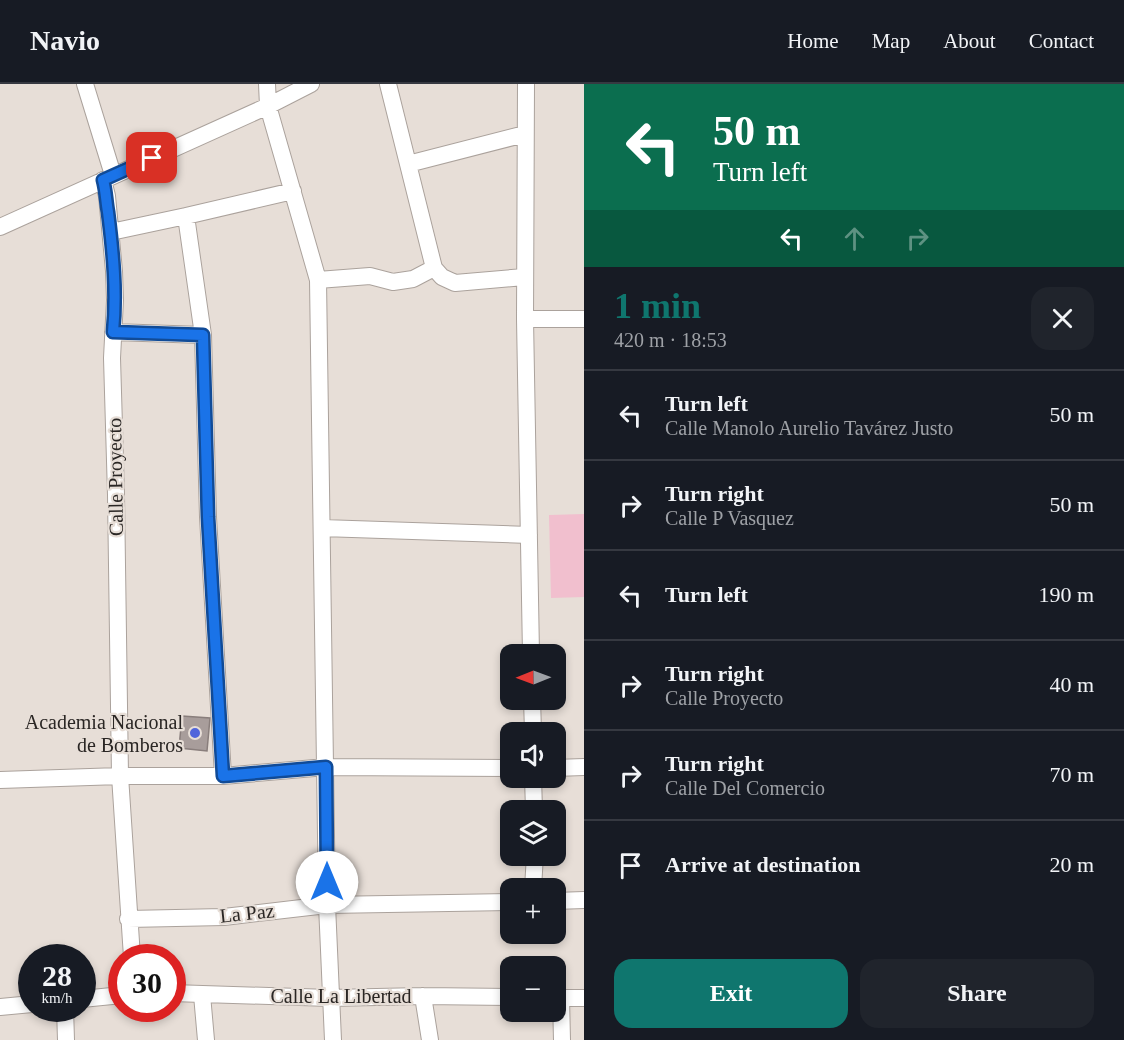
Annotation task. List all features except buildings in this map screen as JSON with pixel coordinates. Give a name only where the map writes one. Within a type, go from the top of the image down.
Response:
[{"type":"street","name":"Calle Proyecto","points":[[85,84],[108,178],[107,196],[115,300],[111,358],[116,495],[120,776],[131,944]]},
{"type":"street","points":[[267,84],[268,106],[318,280],[327,904],[333,1040]]},
{"type":"street","points":[[0,227],[268,106],[311,84]]},
{"type":"street","points":[[388,84],[434,268],[442,277],[455,283],[524,276]]},
{"type":"street","points":[[526,84],[524,276],[531,644]]},
{"type":"street","points":[[408,164],[525,134]]},
{"type":"street","points":[[111,232],[293,191]]},
{"type":"street","points":[[186,216],[203,335],[208,517],[223,776]]},
{"type":"street","points":[[318,280],[369,276],[393,282],[413,279],[434,268]]},
{"type":"street","points":[[525,319],[584,319]]},
{"type":"street","points":[[113,332],[203,335]]},
{"type":"street","points":[[322,528],[529,535]]},
{"type":"street","points":[[0,780],[120,776],[223,776],[326,767],[500,768]]},
{"type":"street","points":[[566,768],[584,767]]},
{"type":"street","points":[[566,901],[584,900]]},
{"type":"street","name":"La Paz","points":[[128,919],[224,917],[327,904],[500,902]]},
{"type":"street","name":"Calle La Libertad","points":[[186,993],[330,998],[500,997]]},
{"type":"street","points":[[202,995],[206,1040]]},
{"type":"street","points":[[423,996],[430,1040]]},
{"type":"street","points":[[566,998],[584,998]]},
{"type":"street","points":[[0,1007],[18,1005]]},
{"type":"street","points":[[65,1022],[66,1040]]},
{"type":"street","points":[[560,1022],[562,1040]]},
{"type":"shaded area","points":[[584,514],[584,597],[551,598],[549,515]]},
{"type":"place","name":"Academia Nacional de Bomberos","points":[[195,733]]},
{"type":"route","points":[[152,158],[103,180],[107,196],[114,271],[113,332],[203,335],[208,517],[223,776],[326,767],[327,882]]}]
